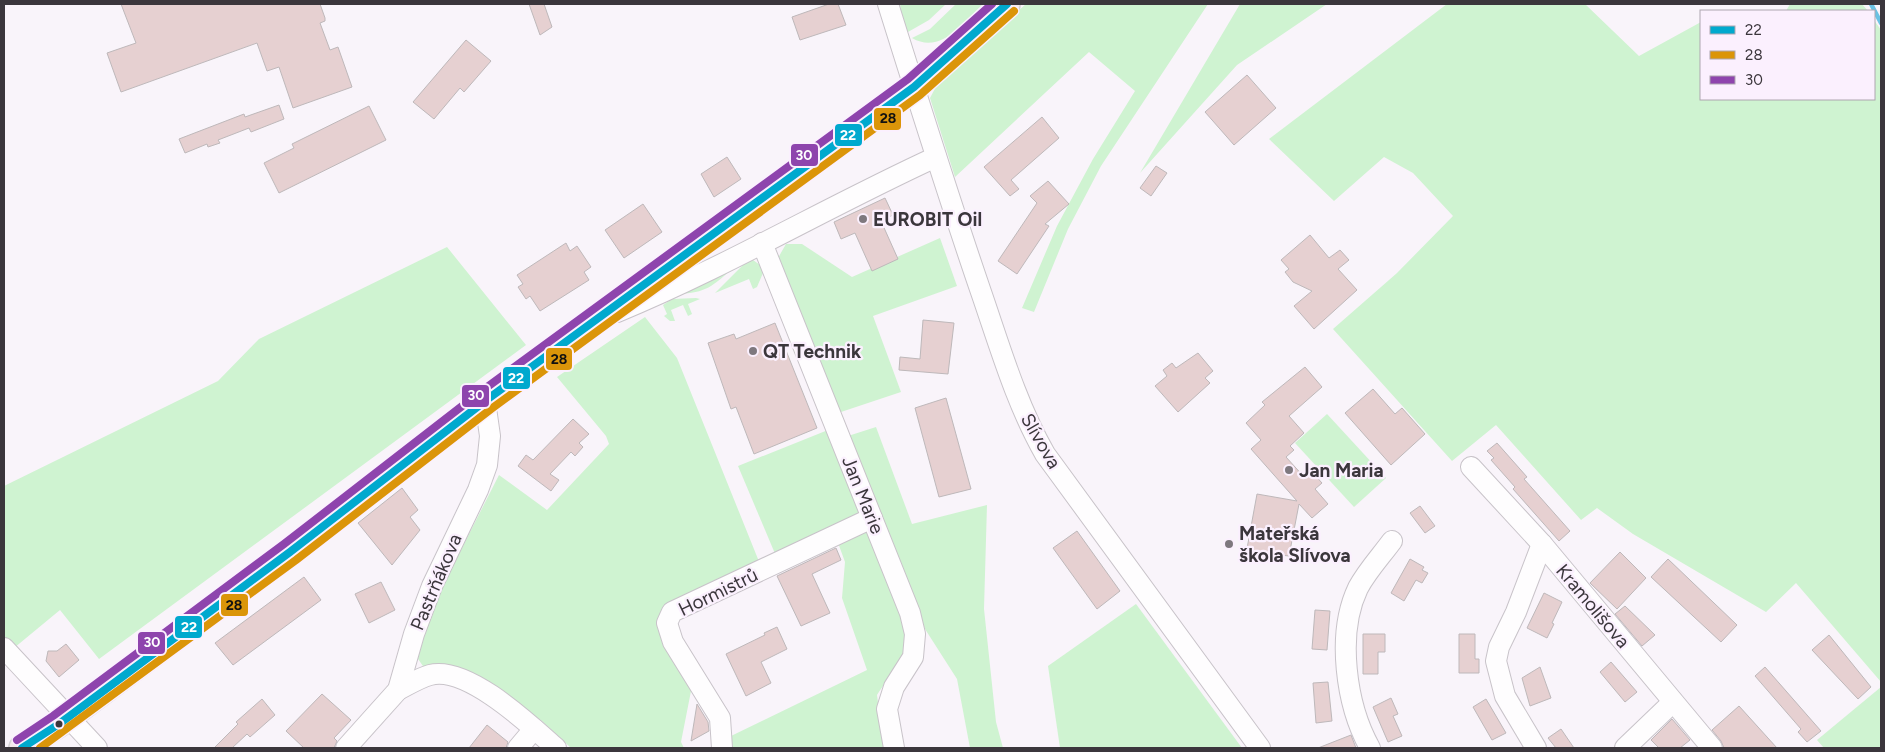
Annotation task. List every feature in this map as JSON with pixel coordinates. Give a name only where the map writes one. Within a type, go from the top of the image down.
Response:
[{"type":"main road","points":[[22,748],[69,716],[290,552],[486,401],[914,87],[1007,4]]},
{"type":"street","name":"Slívova","points":[[888,4],[1006,366],[1033,434],[1045,454],[1260,748]]},
{"type":"street","points":[[597,321],[762,243],[936,156]]},
{"type":"street","name":"Jan Marie","points":[[762,243],[910,613],[915,634],[913,657],[894,688],[887,709],[894,748]]},
{"type":"street","name":"Pastrňákova","points":[[346,748],[398,690],[414,634],[432,586],[478,490],[487,465],[490,436],[486,401]]},
{"type":"street","name":"Kramolišova","points":[[1471,467],[1542,544],[1712,748]]},
{"type":"street","name":"Hormistrů","points":[[722,748],[720,718],[673,642],[667,623],[672,612],[872,518]]},
{"type":"street","points":[[1370,748],[1361,732],[1350,698],[1346,658],[1349,618],[1358,588],[1392,540]]},
{"type":"street","points":[[1536,748],[1505,696],[1496,661],[1499,647],[1516,612],[1542,544]]},
{"type":"street","points":[[4,648],[97,748]]},
{"type":"street","points":[[398,690],[431,675],[458,677],[481,688],[534,728],[556,748]]},
{"type":"street","points":[[1625,748],[1674,702]]},
{"type":"street","points":[[518,748],[534,728]]},
{"type":"green space","points":[[900,4],[946,4],[929,20],[908,32],[903,25]]},
{"type":"green space","points":[[956,4],[983,4],[960,27],[942,39],[933,42],[923,42],[912,38],[930,29]]},
{"type":"green space","points":[[1026,4],[1208,4],[1101,166],[1068,229],[1034,312],[1022,308],[1057,226],[1093,159],[1135,91],[1089,52],[955,177],[930,98],[939,81]]},
{"type":"green space","points":[[1240,4],[1327,4],[1237,65],[1140,173]]},
{"type":"green space","points":[[1447,4],[1585,4],[1639,56],[1700,23],[1700,100],[1875,100],[1875,21],[1881,30],[1881,682],[1796,583],[1766,612],[1633,534],[1597,508],[1581,520],[1496,425],[1452,461],[1333,329],[1397,273],[1453,216],[1413,173],[1384,157],[1334,201],[1269,139]]},
{"type":"green space","points":[[1790,4],[1862,4],[1867,10],[1787,10]]},
{"type":"green space","points":[[940,238],[957,286],[873,316],[901,392],[838,413],[778,258],[786,244],[802,244],[852,277]]},
{"type":"green space","points":[[447,247],[526,345],[99,659],[60,610],[14,648],[4,636],[4,486],[218,381],[259,339]]},
{"type":"green space","points":[[753,260],[760,265],[763,273],[757,287],[753,289],[749,279],[715,293],[745,263]]},
{"type":"green space","points":[[733,268],[720,280],[702,290],[678,294]]},
{"type":"green space","points":[[672,299],[700,299],[688,304],[692,314],[688,316],[683,305],[671,310],[675,321],[670,321],[664,316],[667,314],[663,305]]},
{"type":"green space","points":[[645,317],[677,358],[760,564],[666,609],[692,686],[681,742],[684,748],[571,748],[542,721],[483,682],[425,669],[416,656],[438,595],[499,475],[547,510],[609,444],[606,436],[557,377]]},
{"type":"green space","points":[[1327,414],[1386,478],[1354,507],[1295,443]]},
{"type":"green space","points":[[876,427],[912,524],[987,505],[984,609],[996,722],[1003,748],[970,748],[957,679],[925,629],[848,436]]},
{"type":"green space","points":[[828,430],[862,516],[776,556],[738,466]]},
{"type":"green space","points":[[869,529],[904,615],[908,638],[901,661],[877,695],[884,748],[732,748],[731,736],[867,670],[842,598],[845,562],[837,540]]},
{"type":"green space","points":[[1136,604],[1242,748],[1060,748],[1048,666]]},
{"type":"green space","points":[[1881,687],[1881,748],[1824,748],[1817,740]]},
{"type":"building","points":[[121,4],[320,4],[325,21],[320,23],[330,50],[338,47],[352,87],[293,108],[279,67],[267,71],[257,43],[121,92],[107,53],[136,43]]},
{"type":"building","points":[[529,4],[544,4],[552,27],[540,35]]},
{"type":"building","points":[[829,4],[838,4],[846,25],[800,40],[792,17]]},
{"type":"building","points":[[466,40],[491,61],[464,92],[460,88],[434,119],[413,102]]},
{"type":"building","points":[[1247,75],[1276,108],[1234,145],[1205,112]]},
{"type":"building","points":[[279,105],[284,119],[251,132],[249,128],[218,140],[220,143],[208,147],[207,144],[185,153],[179,139],[244,114],[245,117]]},
{"type":"building","points":[[369,106],[386,140],[279,193],[264,163],[294,148],[292,144]]},
{"type":"building","points":[[1042,117],[1059,138],[1011,180],[1019,189],[1010,196],[984,167]]},
{"type":"building","points":[[727,157],[741,179],[714,197],[701,174]]},
{"type":"building","points":[[1156,166],[1167,173],[1151,196],[1140,188]]},
{"type":"building","points":[[1048,181],[1069,204],[1045,224],[1049,226],[1017,274],[998,261],[1037,203],[1030,196]]},
{"type":"building","points":[[885,198],[893,215],[881,221],[898,259],[872,271],[855,233],[841,239],[834,222]]},
{"type":"building","points":[[643,204],[662,232],[624,258],[605,230]]},
{"type":"building","points":[[1310,235],[1329,258],[1340,250],[1349,260],[1338,269],[1357,290],[1314,329],[1294,306],[1312,291],[1293,282],[1285,272],[1289,269],[1281,260]]},
{"type":"building","points":[[566,243],[570,251],[577,246],[591,267],[584,272],[589,280],[540,311],[530,296],[526,299],[518,287],[523,284],[517,275]]},
{"type":"building","points":[[923,320],[954,323],[948,374],[899,370],[900,357],[920,359]]},
{"type":"building","points":[[775,323],[817,428],[754,454],[736,407],[731,409],[708,343],[734,334],[736,339]]},
{"type":"building","points":[[1198,353],[1213,371],[1205,378],[1210,383],[1178,412],[1155,386],[1167,376],[1163,370],[1172,363],[1176,368]]},
{"type":"building","points":[[1305,367],[1322,387],[1289,416],[1304,433],[1290,446],[1294,450],[1286,457],[1305,478],[1312,472],[1322,483],[1315,489],[1328,504],[1312,518],[1299,504],[1289,556],[1272,554],[1269,562],[1253,559],[1254,555],[1246,554],[1257,494],[1297,501],[1251,449],[1261,440],[1246,423],[1265,405],[1262,402]]},
{"type":"building","points":[[1373,389],[1395,414],[1402,408],[1425,434],[1391,465],[1345,413]]},
{"type":"building","points":[[946,398],[971,489],[939,497],[915,408]]},
{"type":"building","points":[[573,419],[589,434],[579,443],[583,447],[575,456],[571,452],[550,474],[559,480],[551,491],[518,466],[526,455],[533,460]]},
{"type":"building","points":[[1497,443],[1527,477],[1524,479],[1570,531],[1559,541],[1513,489],[1515,487],[1491,460],[1494,458],[1487,451]]},
{"type":"building","points":[[402,488],[418,510],[410,517],[420,530],[392,565],[358,523]]},
{"type":"building","points":[[1420,506],[1435,526],[1425,533],[1410,513]]},
{"type":"building","points":[[1077,531],[1120,591],[1097,609],[1053,548]]},
{"type":"building","points":[[836,548],[841,560],[812,574],[830,613],[801,626],[777,576]]},
{"type":"building","points":[[1620,552],[1646,578],[1617,609],[1590,583]]},
{"type":"building","points":[[1410,559],[1424,567],[1422,570],[1428,573],[1422,583],[1416,580],[1404,601],[1391,593]]},
{"type":"building","points":[[1668,559],[1737,625],[1721,642],[1651,577]]},
{"type":"building","points":[[304,577],[321,600],[233,665],[215,643]]},
{"type":"building","points":[[381,582],[395,610],[369,623],[355,594]]},
{"type":"building","points":[[1544,593],[1562,602],[1547,638],[1527,628]]},
{"type":"building","points":[[1625,606],[1655,635],[1642,646],[1615,614]]},
{"type":"building","points":[[1315,610],[1330,611],[1327,650],[1312,649]]},
{"type":"building","points":[[777,627],[787,649],[761,662],[771,683],[746,696],[726,654]]},
{"type":"building","points":[[1363,634],[1385,634],[1385,652],[1378,652],[1378,674],[1363,674]]},
{"type":"building","points":[[1459,634],[1475,634],[1475,659],[1479,659],[1479,673],[1459,673]]},
{"type":"building","points":[[1829,635],[1871,687],[1858,699],[1812,650]]},
{"type":"building","points":[[66,644],[79,660],[59,677],[46,661],[48,651],[57,651]]},
{"type":"building","points":[[1611,662],[1637,692],[1625,702],[1600,672]]},
{"type":"building","points":[[1540,667],[1551,698],[1530,706],[1522,678]]},
{"type":"building","points":[[1765,667],[1821,731],[1807,742],[1798,732],[1801,729],[1755,676]]},
{"type":"building","points":[[1328,682],[1332,721],[1316,723],[1313,683]]},
{"type":"building","points":[[322,694],[351,720],[334,738],[337,741],[334,748],[304,748],[286,731]]},
{"type":"building","points":[[1391,698],[1398,714],[1393,716],[1402,736],[1388,742],[1373,707]]},
{"type":"building","points":[[262,699],[275,715],[250,737],[247,734],[232,748],[214,748],[238,724],[236,722]]},
{"type":"building","points":[[1486,699],[1506,733],[1492,740],[1473,707]]},
{"type":"building","points":[[697,704],[708,722],[709,731],[691,741]]},
{"type":"building","points":[[1739,706],[1777,748],[1724,748],[1712,730]]},
{"type":"building","points":[[1672,719],[1690,740],[1680,748],[1659,748],[1651,740]]},
{"type":"building","points":[[487,725],[508,742],[506,748],[469,748]]},
{"type":"building","points":[[1561,729],[1574,748],[1556,748],[1548,738]]},
{"type":"building","points":[[1351,735],[1356,748],[1318,748]]},
{"type":"waterway","points":[[1871,4],[1874,10]]},
{"type":"waterway","points":[[1875,12],[1881,23]]},
{"type":"transit line","name":"30","points":[[17,740],[53,716],[284,544],[479,393],[908,79],[992,4]]},
{"type":"transit line","name":"22","points":[[22,748],[59,724],[290,552],[485,401],[914,87],[1007,4]]},
{"type":"transit line","name":"28","points":[[40,748],[296,560],[491,409],[920,95],[1014,11]]},
{"type":"place","name":"EUROBIT Oil","points":[[863,219]]},
{"type":"place","name":"QT Technik","points":[[753,351]]},
{"type":"place","name":"Jan Maria","points":[[1289,470]]},
{"type":"place","name":"Mateřská škola Slívova","points":[[1229,544]]}]
